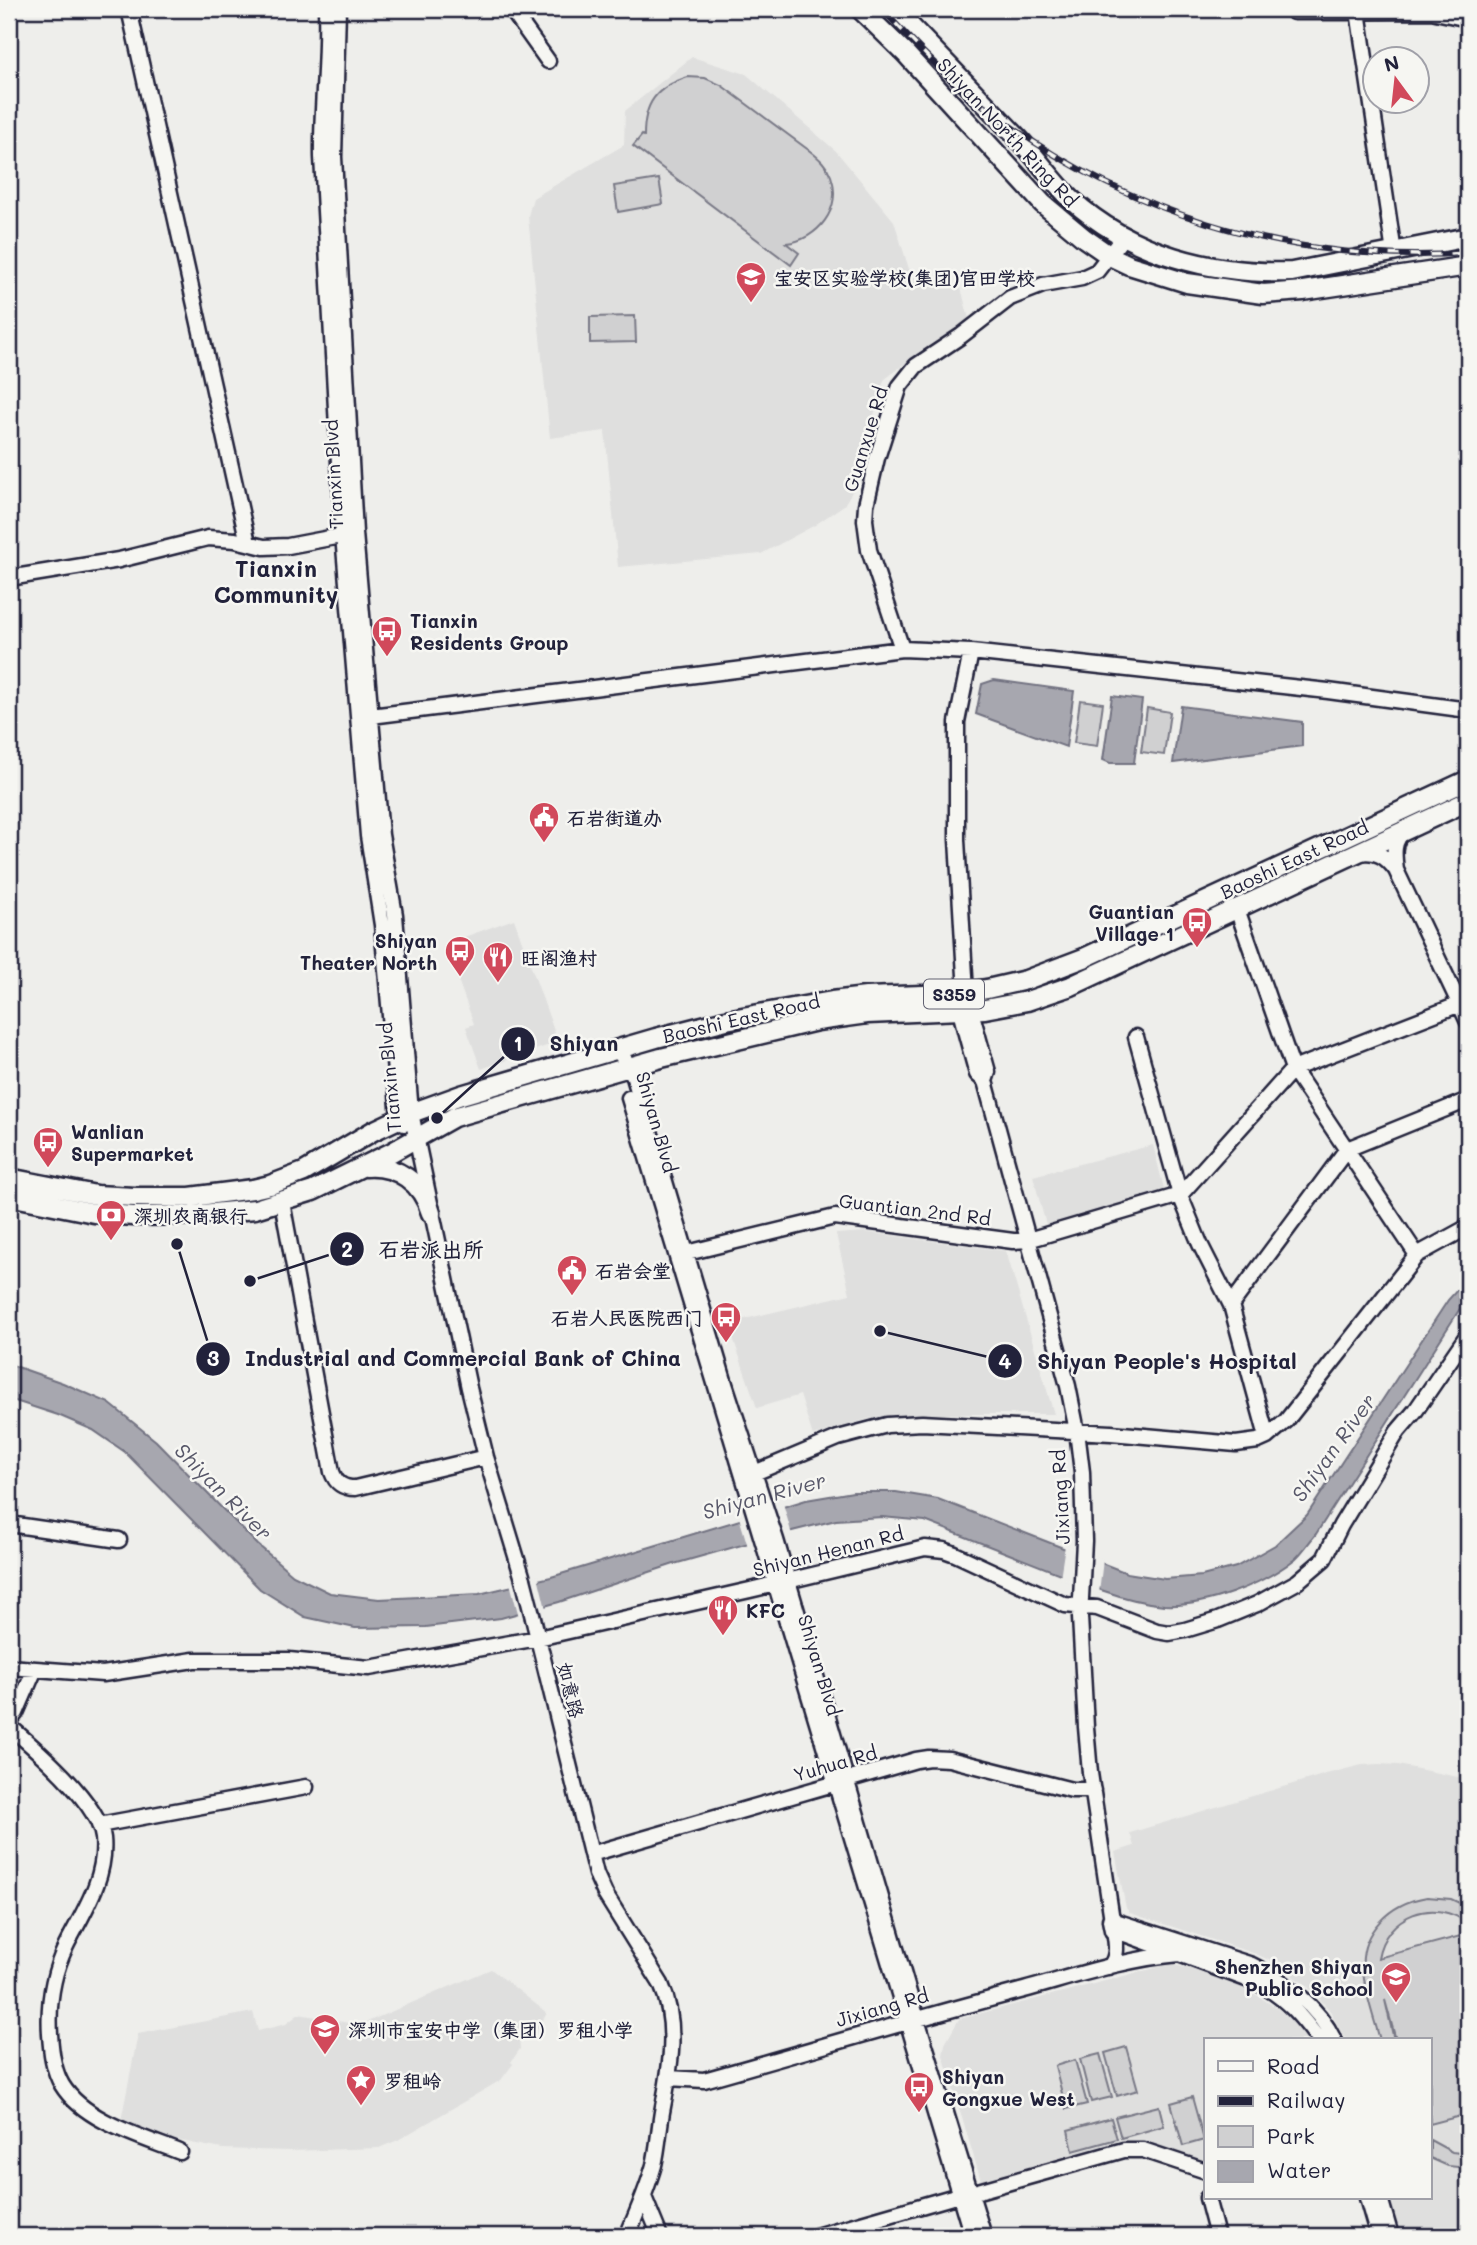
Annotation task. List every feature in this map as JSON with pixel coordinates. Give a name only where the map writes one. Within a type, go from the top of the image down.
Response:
[{"type":"main road","name":"Shiyan North Ring Rd","points":[[860,9],[905,53],[1043,204],[1110,256],[1154,274],[1187,283],[1263,294],[1303,291],[1468,266]]},
{"type":"main road","name":"Shiyan North Ring Rd","points":[[894,9],[1027,148],[1054,181],[1095,218],[1124,236],[1159,252],[1188,261],[1244,271],[1292,272],[1468,237]]},
{"type":"main road","name":"Baoshi East Road","points":[[9,1178],[96,1195],[134,1197],[190,1197],[253,1189],[304,1172],[405,1116],[452,1098],[616,1049],[715,1023],[798,1006],[866,997],[966,993],[1026,980],[1065,966],[1468,780]]},
{"type":"main road","name":"Baoshi East Road","points":[[9,1196],[94,1213],[133,1216],[235,1212],[282,1202],[313,1191],[454,1117],[626,1068],[766,1031],[817,1021],[867,1014],[966,1011],[1027,1001],[1071,986],[1468,801]]},
{"type":"main road","points":[[359,1169],[378,1167],[397,1171],[425,1196],[432,1213]]},
{"type":"street","points":[[129,9],[248,543]]},
{"type":"street","name":"Tianxin Blvd","points":[[326,9],[326,59],[321,114],[322,158],[369,836],[405,1116],[416,1139]]},
{"type":"street","name":"Tianxin Blvd","points":[[338,9],[334,157],[349,534],[371,716],[381,835],[395,915],[405,1116]]},
{"type":"street","points":[[511,9],[548,61]]},
{"type":"street","points":[[1293,9],[1294,12],[1432,11],[1468,19]]},
{"type":"street","points":[[1359,11],[1394,253]]},
{"type":"street","name":"Guanxue Rd","points":[[902,649],[869,550],[865,520],[875,467],[900,386],[916,366],[1010,298],[1042,285],[1090,275],[1097,271],[1124,236]]},
{"type":"street","points":[[9,578],[119,560],[208,538],[234,540],[264,547],[288,546],[349,534]]},
{"type":"street","points":[[371,716],[902,649],[971,652],[1328,691],[1468,710]]},
{"type":"street","points":[[966,1011],[957,840],[957,722],[971,652]]},
{"type":"street","points":[[1396,870],[1395,844],[1405,830]]},
{"type":"street","points":[[1357,853],[1377,853],[1388,860],[1396,870],[1464,1003],[1468,1022]]},
{"type":"street","points":[[1237,909],[1293,1069],[1417,1255]]},
{"type":"street","points":[[1180,1195],[1293,1069],[1464,1003]]},
{"type":"street","name":"Jixiang Rd","points":[[668,2078],[704,2080],[1113,1964],[1116,1953],[1113,1925],[1085,1716],[1080,1607],[1084,1550],[1082,1472],[1077,1431],[1068,1386],[985,1082],[977,1074],[966,1011]]},
{"type":"street","points":[[1136,1037],[1180,1195],[1200,1244],[1231,1306],[1267,1437]]},
{"type":"street","name":"Shiyan Blvd","points":[[616,1049],[626,1068],[687,1253],[749,1475]]},
{"type":"street","name":"Shiyan Blvd","points":[[626,1068],[649,1167],[770,1542],[965,2194],[984,2236]]},
{"type":"street","points":[[1231,1306],[1347,1149],[1468,1100]]},
{"type":"street","name":"如意路","points":[[416,1139],[486,1457],[523,1579],[596,1874],[605,1894],[667,1998],[671,2031],[668,2078],[654,2162],[644,2197],[627,2236]]},
{"type":"street","name":"Guantian 2nd Rd","points":[[687,1253],[835,1217],[1013,1241],[1028,1240],[1180,1195]]},
{"type":"street","points":[[282,1202],[332,1472],[337,1483],[355,1488],[486,1457]]},
{"type":"street","points":[[749,1475],[854,1432],[887,1424],[922,1423],[1077,1431],[1236,1444],[1258,1441],[1286,1421],[1417,1255],[1468,1227]]},
{"type":"street","name":"Shiyan Henan Rd","points":[[9,1667],[103,1674],[194,1660],[276,1660],[369,1668],[538,1638],[782,1583],[915,1549],[934,1548],[956,1554],[1065,1605],[1097,1608],[1157,1632],[1185,1630],[1256,1604],[1297,1582],[1324,1559],[1341,1525],[1398,1431],[1416,1410],[1468,1334]]},
{"type":"street","points":[[9,1524],[119,1540]]},
{"type":"street","points":[[35,1669],[9,1724],[77,1791],[99,1825],[103,1838],[96,1889],[63,1953],[52,1988],[49,2017],[52,2055],[61,2083],[73,2100],[90,2113],[180,2152]]},
{"type":"street","name":"Yuhua Rd","points":[[591,1854],[916,1760],[939,1758],[1072,1790],[1093,1790]]},
{"type":"street","points":[[99,1825],[306,1787]]},
{"type":"street","points":[[1113,1925],[1180,1954],[1242,1976],[1278,1994],[1318,2038]]},
{"type":"street","points":[[1113,1925],[1252,1965],[1270,1974],[1302,1999],[1333,2038]]},
{"type":"street","points":[[1109,1967],[1180,1954]]},
{"type":"street","points":[[816,2236],[1124,2150],[1143,2150],[1203,2171]]},
{"type":"street","name":"Shiyan Blvd","points":[[965,2194],[972,2236]]},
{"type":"street","points":[[644,2197],[660,2236]]},
{"type":"street","points":[[1208,2200],[1217,2236]]},
{"type":"street","points":[[1368,2200],[1377,2236]]},
{"type":"street","points":[[1381,2200],[1391,2236]]},
{"type":"shaded area","name":"宝安区实验学校(集团)官田学校","points":[[692,57],[746,74],[836,151],[894,221],[909,269],[961,288],[969,319],[918,353],[884,380],[853,490],[844,505],[815,525],[761,554],[618,567],[605,431],[550,438],[528,216],[533,198],[624,145],[625,111]]},
{"type":"shaded area","name":"旺阁渔村","points":[[514,919],[558,1042],[481,1069],[466,1027],[474,1024],[445,944]]},
{"type":"shaded area","points":[[1153,1145],[1169,1209],[1050,1240],[1033,1176]]},
{"type":"shaded area","points":[[865,1232],[1006,1251],[1054,1414],[904,1414],[868,1419],[813,1436],[800,1395],[757,1408],[728,1323],[850,1294],[836,1234]]},
{"type":"shaded area","name":"Shenzhen Shiyan Public School","points":[[1362,1765],[1398,1765],[1468,1779],[1468,2229],[1440,2236],[1411,2236],[1399,2231],[1391,2200],[1432,2200],[1432,2038],[1345,2038],[1330,2011],[1318,1997],[1306,1985],[1271,1961],[1130,1913],[1126,1908],[1115,1852],[1134,1846],[1130,1833]]},
{"type":"shaded area","name":"Shenzhen Shiyan Public School","points":[[1170,1964],[1247,1989],[1277,2008],[1305,2038],[1204,2038],[1204,2161],[1143,2144],[982,2184],[943,2055],[945,2044],[959,2019]]},
{"type":"shaded area","name":"深圳市宝安中学（集团）罗租小学","points":[[491,1969],[547,2013],[535,2033],[519,2037],[520,2049],[501,2080],[398,2140],[379,2148],[290,2151],[222,2149],[161,2137],[121,2121],[138,2034],[253,2012],[258,2031],[286,2024],[299,2014],[360,2025]]},
{"type":"green space","points":[[688,77],[705,78],[721,85],[813,154],[829,172],[834,188],[834,200],[830,210],[825,220],[808,236],[786,243],[799,253],[791,265],[633,146],[644,136],[646,114],[654,98],[668,86]]},
{"type":"green space","points":[[659,179],[663,204],[618,212],[614,186]]},
{"type":"green space","points":[[635,316],[636,342],[590,343],[590,317]]},
{"type":"green space","points":[[1080,700],[1103,703],[1097,746],[1074,743]]},
{"type":"green space","points":[[1147,708],[1170,712],[1164,755],[1141,752]]},
{"type":"green space","points":[[1427,1897],[1451,1899],[1468,1907],[1468,1924],[1441,1911],[1413,1914],[1390,1931],[1378,1958],[1468,1934],[1468,2114],[1432,2123],[1432,2038],[1395,2038],[1385,2000],[1394,2038],[1379,2038],[1363,1971],[1366,1944],[1372,1932],[1389,1913],[1413,1900]]},
{"type":"green space","points":[[1126,2047],[1138,2090],[1117,2096],[1105,2053]]},
{"type":"green space","points":[[1100,2054],[1112,2097],[1091,2102],[1080,2059]]},
{"type":"green space","points":[[1075,2060],[1087,2104],[1066,2109],[1055,2066]]},
{"type":"green space","points":[[1192,2097],[1204,2140],[1183,2146],[1171,2103]]},
{"type":"green space","points":[[1159,2106],[1164,2126],[1121,2138],[1115,2117]]},
{"type":"green space","points":[[1111,2118],[1117,2139],[1073,2151],[1068,2130]]},
{"type":"green space","points":[[1432,2141],[1452,2152],[1468,2154],[1468,2168],[1448,2166],[1432,2159]]},
{"type":"water","points":[[994,680],[1074,691],[1066,747],[976,714],[982,684]]},
{"type":"water","points":[[1112,696],[1142,700],[1134,763],[1110,763],[1103,760]]},
{"type":"water","points":[[1181,706],[1302,722],[1302,746],[1173,763]]},
{"type":"water","points":[[1468,1278],[1468,1299],[1301,1553],[1282,1569],[1250,1586],[1215,1598],[1180,1605],[1140,1601],[1101,1590],[925,1521],[882,1517],[836,1520],[788,1532],[501,1618],[426,1627],[355,1628],[305,1617],[260,1589],[125,1452],[93,1430],[9,1399],[9,1364],[109,1403],[156,1441],[258,1545],[293,1575],[330,1593],[379,1599],[479,1594],[551,1577],[806,1500],[853,1492],[896,1492],[938,1499],[1127,1573],[1165,1579],[1202,1576],[1236,1567],[1275,1545],[1307,1515],[1448,1300]]},
{"type":"pier","points":[[783,1503],[792,1535],[748,1547],[739,1517]]},
{"type":"pier","points":[[1065,1545],[1103,1560],[1099,1593],[1060,1578]]},
{"type":"pier","points":[[538,1576],[546,1609],[519,1617],[510,1583]]},
{"type":"railway","points":[[882,9],[939,68],[977,101],[1031,140],[1087,173],[1147,201],[1208,224],[1272,240],[1336,250],[1402,255],[1468,253]]},
{"type":"place","name":"宝安区实验学校(集团)官田学校","points":[[751,304]]},
{"type":"place","name":"Tianxin Residents Group","points":[[387,658]]},
{"type":"place","name":"石岩街道办","points":[[544,844]]},
{"type":"place","name":"Guantian Village 1","points":[[1197,949]]},
{"type":"place","name":"Shiyan Theater North","points":[[460,978]]},
{"type":"place","name":"旺阁渔村","points":[[498,984]]},
{"type":"place","name":"Shiyan","points":[[437,1118]]},
{"type":"place","name":"Wanlian Supermarket","points":[[48,1169]]},
{"type":"place","name":"深圳农商银行","points":[[111,1242]]},
{"type":"place","name":"Industrial and Commercial Bank of China","points":[[177,1244]]},
{"type":"place","name":"石岩派出所","points":[[250,1281]]},
{"type":"place","name":"石岩会堂","points":[[572,1297]]},
{"type":"place","name":"Shiyan People's Hospital","points":[[880,1331]]},
{"type":"place","name":"石岩人民医院西门","points":[[726,1344]]},
{"type":"place","name":"KFC","points":[[723,1637]]},
{"type":"place","name":"Shenzhen Shiyan Public School","points":[[1396,2004]]},
{"type":"place","name":"深圳市宝安中学（集团）罗租小学","points":[[325,2056]]},
{"type":"place","name":"罗租岭","points":[[361,2107]]},
{"type":"place","name":"Shiyan Gongxue West","points":[[919,2114]]},
{"type":"district","name":"Tianxin Community","points":[[276,581]]},
{"type":"water label","name":"Shiyan River","points":[[1333,1447]]},
{"type":"water label","name":"Shiyan River","points":[[224,1491]]},
{"type":"water label","name":"Shiyan River","points":[[764,1495]]}]
